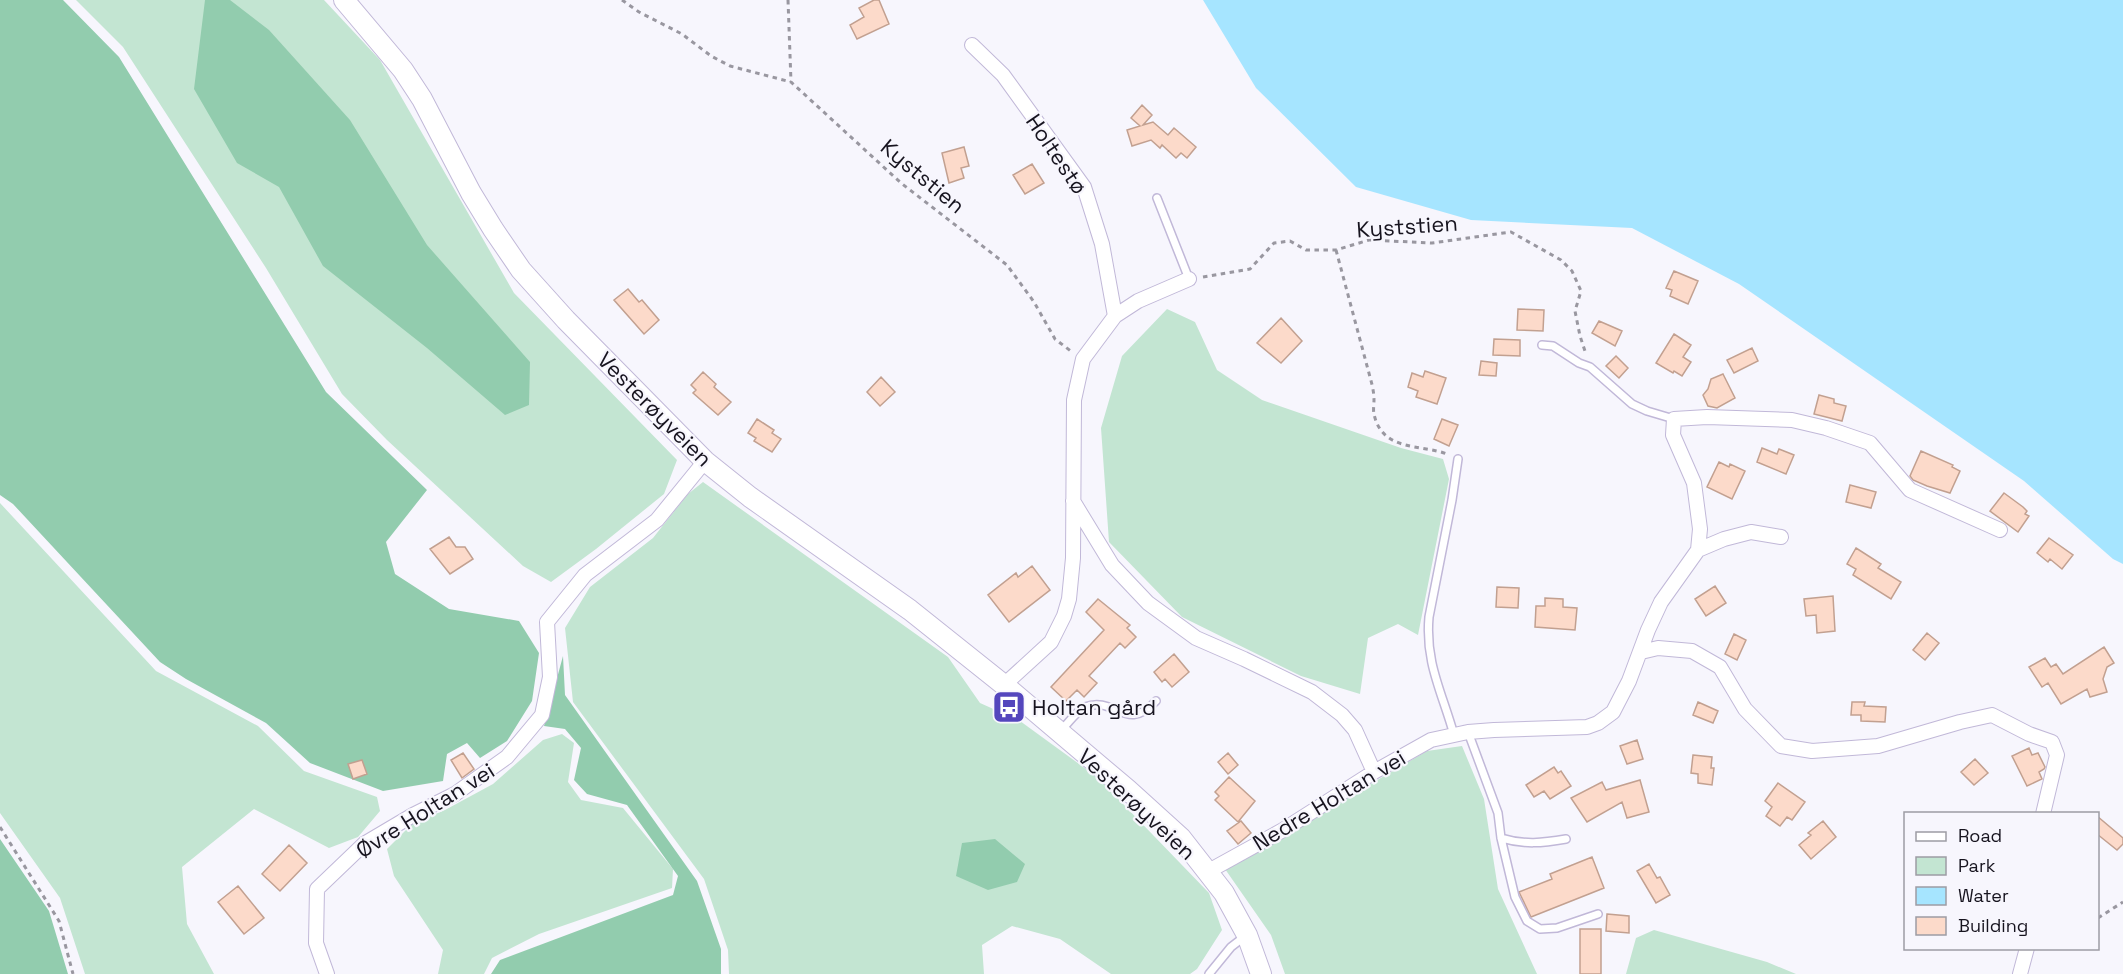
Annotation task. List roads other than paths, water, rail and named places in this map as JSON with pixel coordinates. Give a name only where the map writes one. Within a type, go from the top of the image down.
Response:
[{"type":"main road","name":"Vesterøyveien","points":[[344,0],[384,45],[416,89],[448,146],[471,194],[521,270],[566,320],[705,461],[750,497],[910,610],[1005,686],[1181,838],[1224,893],[1247,935],[1262,974]]},
{"type":"street","name":"Holtestø","points":[[972,45],[1004,75],[1084,187],[1102,244],[1115,316]]},
{"type":"street","points":[[1005,686],[1052,642],[1069,599],[1073,558],[1074,400],[1083,359],[1115,316],[1138,301],[1189,279]]},
{"type":"street","points":[[1781,537],[1751,532],[1724,539],[1698,550],[1700,529],[1694,483],[1673,435],[1674,419],[1707,417],[1792,420],[1826,428],[1870,443],[1910,490],[2000,530]]},
{"type":"street","name":"Øvre Holtan vei","points":[[327,974],[316,943],[317,890],[364,844],[413,815],[455,794],[507,758],[542,715],[550,677],[547,622],[585,576],[657,520],[705,461]]},
{"type":"street","points":[[1073,501],[1112,565],[1148,603],[1196,638],[1312,692],[1342,715],[1355,730],[1374,772]]},
{"type":"street","name":"Nedre Holtan vei","points":[[1208,872],[1283,830],[1410,750],[1431,740],[1461,733],[1587,727],[1598,723],[1613,712],[1629,681],[1661,602],[1698,550]]},
{"type":"street","points":[[1641,652],[1658,648],[1692,651],[1720,667],[1745,709],[1781,746],[1812,751],[1878,746],[1992,715],[2029,734],[2052,742],[2057,755],[2043,812]]},
{"type":"street","points":[[2020,974],[2026,950]]},
{"type":"lane","points":[[1157,198],[1189,279]]},
{"type":"lane","points":[[1542,345],[1553,346],[1579,363],[1590,367],[1632,404],[1674,419]]},
{"type":"lane","points":[[1458,459],[1429,617],[1427,636],[1431,665],[1447,708],[1498,813],[1501,838],[1515,897],[1527,921],[1540,929],[1557,928],[1598,914]]},
{"type":"lane","name":"Vesterøyveien","points":[[1059,732],[1077,712],[1086,707],[1097,705],[1133,716],[1147,710],[1156,701]]},
{"type":"lane","points":[[1501,838],[1539,844],[1566,839]]},
{"type":"lane","points":[[1209,974],[1231,947],[1247,935]]},
{"type":"water","points":[[1203,0],[2123,0],[2123,564],[2113,559],[2024,481],[1739,284],[1632,228],[1471,220],[1356,187],[1256,88]]},
{"type":"place","name":"Holtan gård","points":[[1009,707]]}]
